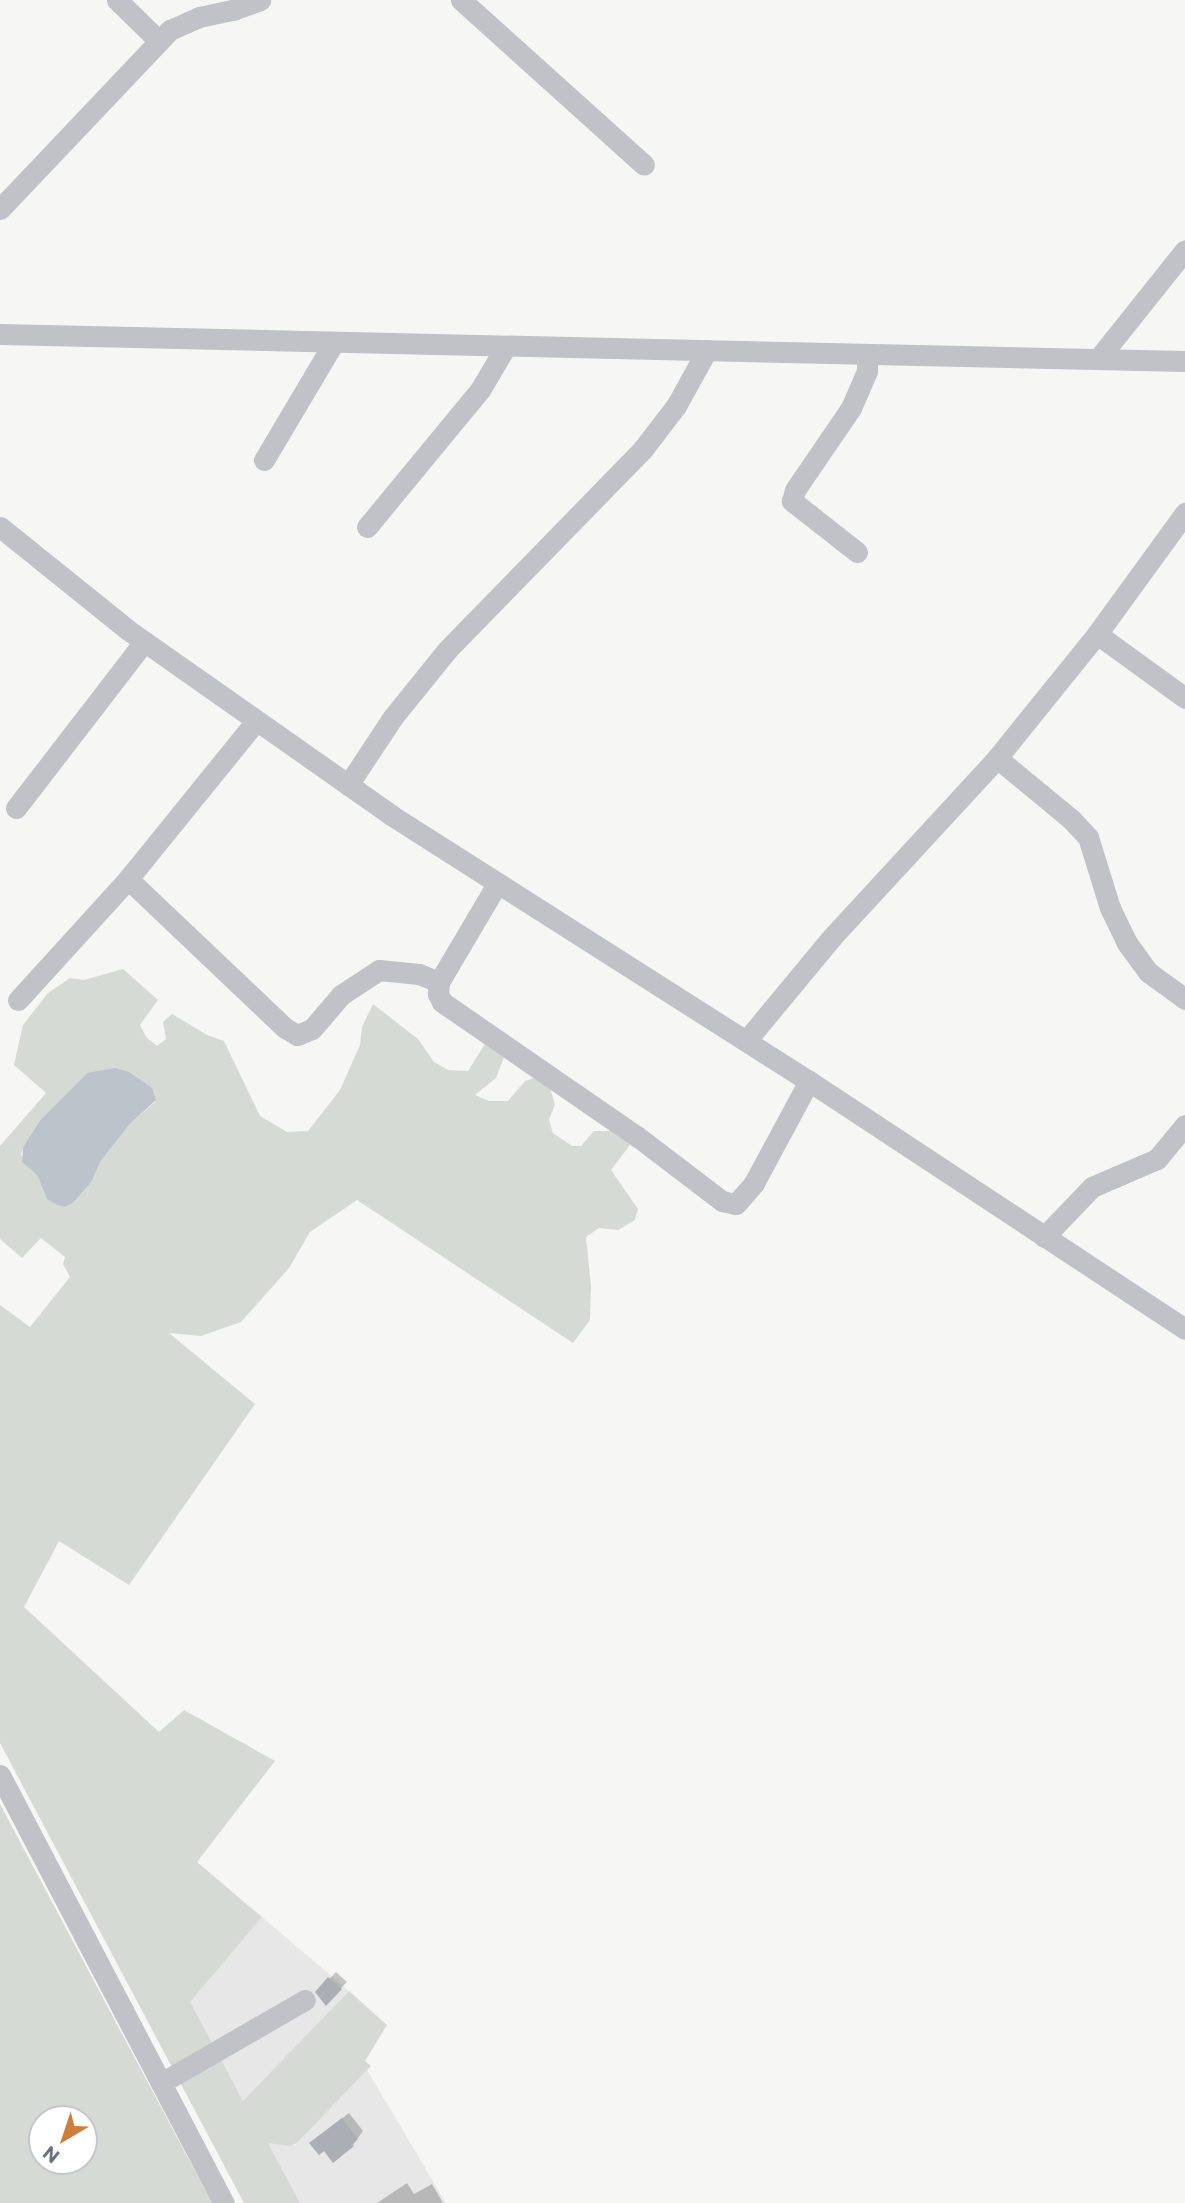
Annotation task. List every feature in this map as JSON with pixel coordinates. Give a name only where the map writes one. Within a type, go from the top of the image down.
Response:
[{"type":"street","points":[[117,0],[159,40]]},
{"type":"street","points":[[0,209],[159,40],[185,22],[260,0]]},
{"type":"street","points":[[461,0],[644,165]]},
{"type":"street","points":[[1098,359],[1185,250]]},
{"type":"street","points":[[0,334],[1185,361]]},
{"type":"street","points":[[264,460],[334,342]]},
{"type":"street","points":[[367,527],[480,390],[506,346]]},
{"type":"street","points":[[348,785],[393,718],[447,650],[643,449],[676,406],[707,350]]},
{"type":"street","points":[[857,552],[792,501],[795,490],[850,408],[867,371],[867,354]]},
{"type":"street","points":[[746,1041],[833,936],[997,758],[1097,634],[1185,513]]},
{"type":"street","points":[[0,527],[144,642],[348,785],[497,884],[746,1041],[1185,1329]]},
{"type":"street","points":[[1097,634],[1185,698]]},
{"type":"street","points":[[16,808],[144,642]]},
{"type":"street","points":[[18,1000],[128,879],[256,721]]},
{"type":"street","points":[[997,758],[1071,818],[1088,837],[1110,908],[1127,943],[1148,972],[1185,999]]},
{"type":"street","points":[[128,879],[285,1028],[297,1035],[312,1029],[341,995],[379,970],[419,974],[439,982]]},
{"type":"street","points":[[497,884],[439,982],[438,994],[442,1002],[731,1205],[739,1202],[754,1183],[809,1082]]},
{"type":"street","points":[[1044,1237],[1092,1187],[1157,1159],[1185,1125]]},
{"type":"street","points":[[0,1775],[167,2080],[224,2203]]},
{"type":"street","points":[[167,2080],[305,2000]]},
{"type":"shaded area","points":[[123,969],[158,1000],[140,1025],[146,1037],[157,1046],[166,1039],[163,1022],[172,1014],[207,1035],[224,1041],[260,1116],[287,1132],[308,1131],[340,1090],[360,1045],[362,1027],[373,1004],[418,1039],[434,1062],[448,1070],[468,1071],[485,1044],[504,1057],[496,1078],[475,1095],[489,1101],[508,1101],[525,1081],[537,1077],[550,1088],[555,1104],[549,1120],[553,1133],[572,1146],[581,1146],[594,1131],[615,1131],[630,1145],[611,1170],[638,1209],[635,1220],[618,1230],[599,1228],[586,1237],[591,1286],[590,1320],[573,1343],[357,1200],[310,1232],[289,1268],[241,1322],[201,1336],[169,1333],[255,1404],[129,1585],[59,1541],[24,1607],[159,1732],[184,1710],[275,1761],[197,1862],[262,1917],[190,2002],[243,2101],[349,1991],[387,2025],[365,2061],[371,2066],[297,2143],[290,2146],[268,2143],[300,2203],[244,2203],[0,1743],[0,1305],[30,1327],[70,1277],[63,1264],[65,1257],[41,1238],[22,1258],[0,1239],[0,1146],[46,1093],[14,1065],[23,1025],[48,993],[70,978],[84,980]],"holes":[[[87,1073],[156,1101],[129,1125],[100,1162],[92,1181],[74,1202],[47,1199],[37,1175],[21,1155],[23,1147],[41,1119]]]},
{"type":"shaded area","points":[[115,1068],[129,1072],[152,1088],[156,1100],[129,1125],[100,1162],[92,1181],[74,1202],[65,1207],[57,1205],[47,1199],[37,1175],[22,1162],[23,1147],[41,1119],[87,1073]]},
{"type":"shaded area","points":[[0,1804],[189,2160],[213,2203],[0,2203]]},
{"type":"shaded area","points":[[262,1917],[349,1991],[243,2102],[189,2002]]},
{"type":"shaded area","points":[[367,2070],[446,2203],[300,2203],[267,2142],[295,2145]]},
{"type":"building","points":[[328,1977],[342,1989],[326,2006],[315,1992]]},
{"type":"building","points":[[342,2118],[358,2139],[352,2144],[354,2146],[333,2163],[324,2151],[319,2155],[309,2143]]}]
